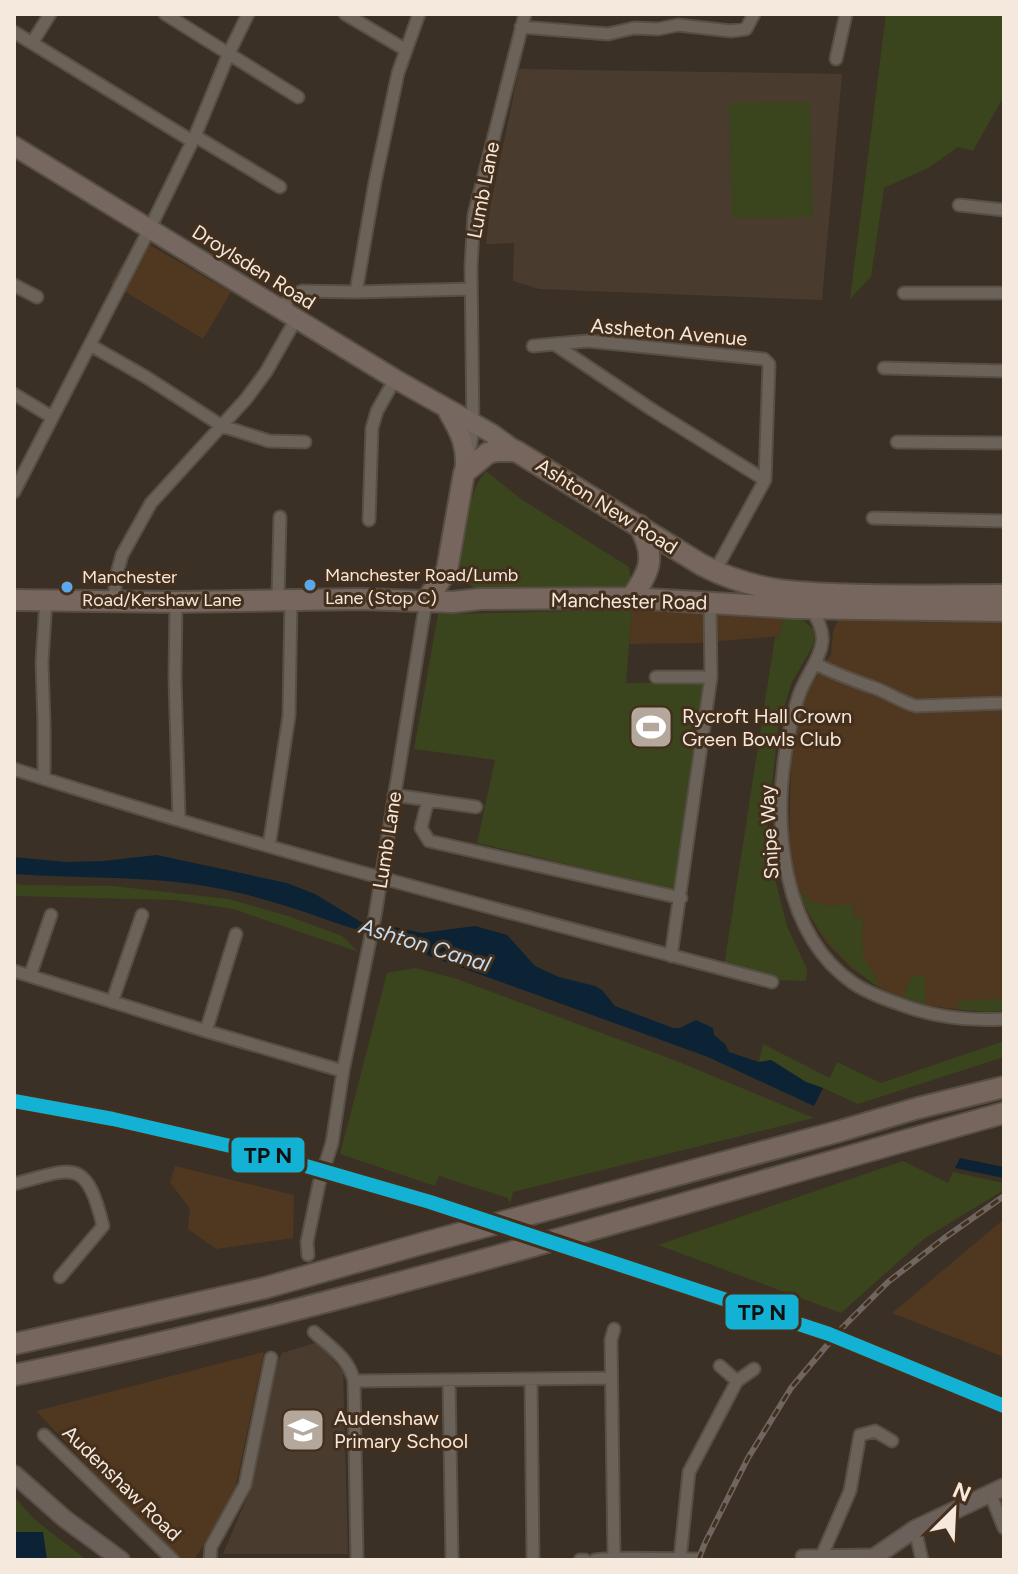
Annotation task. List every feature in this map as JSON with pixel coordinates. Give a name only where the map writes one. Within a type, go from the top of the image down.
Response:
[{"type":"highway","points":[[465,469],[488,453],[516,451]]},
{"type":"highway","name":"Ashton New Road","points":[[516,451],[715,571],[745,583]]},
{"type":"highway","name":"Lumb Lane","points":[[426,601],[447,570],[465,469]]},
{"type":"highway","points":[[631,598],[644,579],[650,562],[645,536],[639,525]]},
{"type":"highway","points":[[447,570],[468,594],[480,599]]},
{"type":"highway","points":[[710,602],[715,571]]},
{"type":"highway","name":"Manchester Road","points":[[745,583],[790,593],[1002,598]]},
{"type":"highway","name":"Manchester Road","points":[[14,600],[176,602],[359,599],[453,602],[631,598],[810,608],[1002,598]]},
{"type":"highway","points":[[918,1108],[1004,1075]]},
{"type":"highway","points":[[14,1344],[264,1288],[1004,1087]]},
{"type":"highway","points":[[14,1375],[268,1317],[1004,1113]]},
{"type":"highway","points":[[884,1146],[950,1138],[1004,1125]]},
{"type":"main road","name":"Droylsden Road","points":[[14,146],[472,424]]},
{"type":"main road","name":"Lumb Lane","points":[[445,409],[463,439],[465,469]]},
{"type":"main road","name":"Ashton New Road","points":[[472,424],[516,451]]},
{"type":"main road","points":[[14,1474],[65,1519],[121,1560]]},
{"type":"main road","points":[[872,1557],[915,1529],[997,1490]]},
{"type":"street","points":[[32,43],[50,14]]},
{"type":"street","points":[[165,14],[298,97]]},
{"type":"street","points":[[14,492],[150,228],[248,14]]},
{"type":"street","points":[[345,14],[406,50]]},
{"type":"street","points":[[356,292],[398,73],[419,14]]},
{"type":"street","name":"Lumb Lane","points":[[465,469],[471,448],[472,424],[471,266],[474,215],[525,14]]},
{"type":"street","points":[[521,27],[608,34],[634,28],[658,29],[678,25],[731,31],[746,29],[754,14]]},
{"type":"street","points":[[836,59],[846,14]]},
{"type":"street","points":[[14,32],[280,187]]},
{"type":"street","points":[[959,205],[1004,210]]},
{"type":"street","points":[[14,285],[37,297]]},
{"type":"street","points":[[114,601],[122,555],[151,503],[222,426],[266,372],[288,314],[291,296],[302,291],[471,289]]},
{"type":"street","points":[[904,293],[1004,293]]},
{"type":"street","name":"Assheton Avenue","points":[[554,344],[588,341],[764,359],[769,364],[765,480],[715,571]]},
{"type":"street","points":[[533,346],[554,344]]},
{"type":"street","name":"Assheton Avenue","points":[[554,344],[765,480]]},
{"type":"street","points":[[90,345],[222,426],[269,441],[305,442]]},
{"type":"street","points":[[884,368],[1004,371]]},
{"type":"street","points":[[369,520],[372,428],[377,411],[395,379]]},
{"type":"street","points":[[14,394],[52,417]]},
{"type":"street","points":[[897,442],[1004,443]]},
{"type":"street","points":[[269,846],[289,716],[280,517]]},
{"type":"street","points":[[873,518],[1004,521]]},
{"type":"street","points":[[44,779],[42,662],[46,601]]},
{"type":"street","name":"Lumb Lane","points":[[308,1255],[307,1242],[319,1184],[332,1143],[343,1071],[375,916],[426,601]]},
{"type":"street","points":[[176,602],[179,820]]},
{"type":"street","points":[[671,956],[711,677],[710,602]]},
{"type":"street","name":"Snipe Way","points":[[810,608],[821,623],[823,639],[816,664],[794,709],[782,788],[784,852],[798,914],[808,933],[834,966],[852,982],[878,996],[940,1015],[1004,1019]]},
{"type":"street","points":[[816,664],[916,706],[1004,703]]},
{"type":"street","points":[[656,677],[711,677]]},
{"type":"street","points":[[14,769],[380,878],[772,982]]},
{"type":"street","points":[[394,795],[476,807]]},
{"type":"street","points":[[428,800],[421,828],[429,841],[681,898]]},
{"type":"street","points":[[30,976],[51,915]]},
{"type":"street","points":[[112,1002],[142,915]]},
{"type":"street","points":[[206,1031],[236,934]]},
{"type":"street","points":[[14,971],[343,1071]]},
{"type":"street","points":[[14,1184],[61,1172],[76,1172],[88,1180],[103,1226],[60,1277]]},
{"type":"street","points":[[614,1329],[611,1340],[614,1558]]},
{"type":"street","points":[[314,1332],[342,1355],[354,1381],[357,1560]]},
{"type":"street","points":[[210,1560],[211,1547],[245,1485],[271,1358]]},
{"type":"street","points":[[720,1366],[737,1381]]},
{"type":"street","points":[[680,1559],[689,1472],[737,1381],[754,1369]]},
{"type":"street","points":[[354,1381],[611,1378]]},
{"type":"street","points":[[531,1379],[533,1560]]},
{"type":"street","points":[[449,1380],[452,1560]]},
{"type":"street","points":[[822,1555],[850,1491],[860,1435],[875,1431],[892,1441]]},
{"type":"street","name":"Audenshaw Road","points":[[44,1435],[173,1560]]},
{"type":"street","points":[[997,1490],[1004,1528]]},
{"type":"street","points":[[915,1529],[922,1560]]},
{"type":"street","points":[[802,1556],[872,1557]]},
{"type":"street","points":[[595,1560],[696,1559]]},
{"type":"shaded area","points":[[519,69],[842,74],[822,300],[539,289],[513,281],[514,243],[486,244],[490,208]]},
{"type":"shaded area","points":[[138,238],[231,292],[203,339],[111,283]]},
{"type":"shaded area","points":[[632,610],[784,614],[780,636],[697,643],[629,644]]},
{"type":"shaded area","points":[[1004,615],[1004,1010],[990,1012],[925,1005],[880,988],[852,968],[826,942],[797,889],[789,842],[791,762],[804,697],[831,654],[833,631],[839,617]]},
{"type":"shaded area","points":[[175,1166],[294,1195],[293,1238],[216,1249],[188,1229],[190,1209],[170,1182]]},
{"type":"shaded area","points":[[1004,1219],[1004,1357],[892,1313]]},
{"type":"shaded area","name":"Audenshaw Primary School","points":[[318,1342],[343,1372],[348,1554],[223,1554],[251,1488],[273,1372],[282,1353]]},
{"type":"shaded area","points":[[264,1352],[233,1499],[194,1560],[178,1560],[36,1411]]},
{"type":"green space","points":[[886,14],[1004,14],[1004,96],[973,151],[958,147],[928,168],[884,188],[871,277],[850,299]]},
{"type":"green space","points":[[810,102],[813,217],[732,218],[729,103]]},
{"type":"green space","points":[[486,471],[521,499],[629,567],[631,579],[624,591],[484,592],[471,586],[461,571],[460,553],[474,492]]},
{"type":"green space","points":[[632,610],[626,683],[704,682],[676,890],[477,843],[495,760],[414,749],[438,614]]},
{"type":"green space","points":[[784,614],[800,619],[814,630],[814,644],[791,684],[778,729],[766,844],[787,926],[807,969],[806,981],[777,980],[724,966],[775,637],[780,636]]},
{"type":"green space","points":[[14,883],[113,886],[229,899],[342,936],[359,952],[233,909],[176,900],[14,896]]},
{"type":"green space","points":[[797,889],[816,903],[853,905],[854,918],[862,917],[863,956],[876,977],[878,987],[830,944]]},
{"type":"green space","points":[[416,968],[457,979],[674,1060],[814,1118],[513,1192],[510,1204],[508,1198],[439,1176],[435,1186],[340,1154],[387,973]]},
{"type":"green space","points":[[912,976],[925,976],[925,1005],[904,999]]},
{"type":"green space","points":[[1004,999],[1004,1010],[990,1012],[962,1010],[956,1001]]},
{"type":"green space","points":[[1004,1041],[1004,1057],[858,1104],[806,1082],[771,1060],[759,1062],[763,1044],[830,1078],[837,1062],[881,1083]]},
{"type":"green space","points":[[903,1161],[948,1183],[953,1172],[1004,1183],[1004,1190],[925,1238],[841,1313],[658,1245]]},
{"type":"green space","points":[[14,1496],[34,1519],[87,1560],[47,1560],[43,1532],[14,1532]]},
{"type":"water","name":"Ashton Canal","points":[[157,855],[287,883],[315,894],[361,922],[387,928],[422,933],[475,926],[507,935],[535,966],[559,977],[595,986],[615,1006],[673,1028],[696,1020],[713,1028],[714,1035],[729,1052],[759,1062],[771,1060],[806,1082],[823,1088],[814,1106],[708,1057],[379,936],[263,899],[166,881],[14,874],[14,857],[66,862]]},
{"type":"water","points":[[960,1158],[1004,1167],[1004,1178],[955,1168]]},
{"type":"water","points":[[14,1532],[43,1532],[47,1560],[14,1560]]},
{"type":"railway","points":[[698,1560],[748,1458],[791,1388],[839,1331],[888,1282],[1004,1196]]},
{"type":"transit line","points":[[14,1101],[113,1119],[261,1153],[430,1202],[829,1334],[1004,1406]]},
{"type":"place","name":"Manchester Road/Lumb Lane (Stop C)","points":[[310,585]]},
{"type":"place","name":"Manchester Road/Kershaw Lane","points":[[67,587]]},
{"type":"place","name":"Rycroft Hall Crown Green Bowls Club","points":[[651,727]]},
{"type":"place","name":"Audenshaw Primary School","points":[[303,1430]]}]
